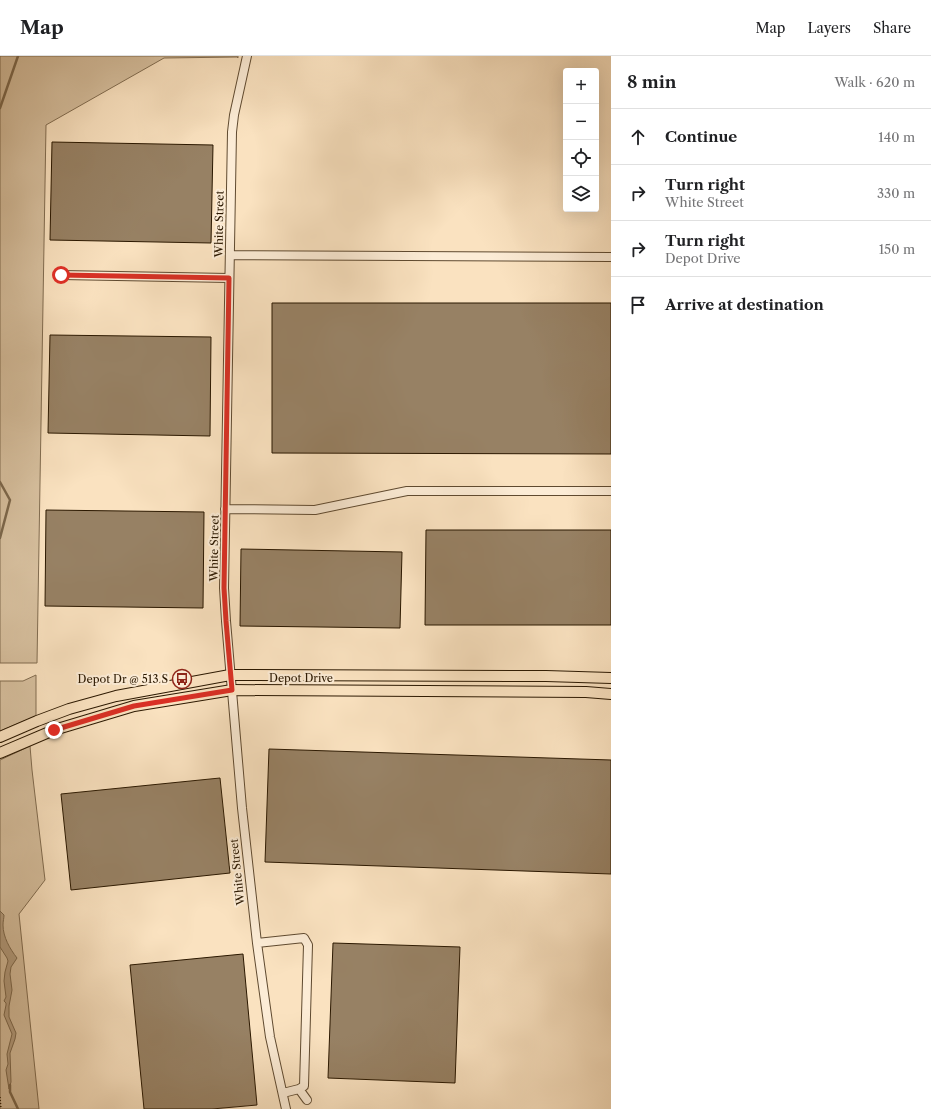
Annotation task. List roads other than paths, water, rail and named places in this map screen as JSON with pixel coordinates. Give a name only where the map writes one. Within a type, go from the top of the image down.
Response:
[{"type":"main road","name":"Depot Drive","points":[[0,737],[69,709],[110,697],[230,675],[546,676],[611,678]]},
{"type":"main road","name":"Depot Drive","points":[[0,754],[54,730],[134,706],[232,690],[524,691],[611,694]]},
{"type":"street","name":"White Street","points":[[247,56],[234,115],[232,132],[224,588],[230,675],[256,943],[270,1037],[286,1109]]},
{"type":"street","points":[[230,255],[611,257]]},
{"type":"street","points":[[61,275],[229,278]]},
{"type":"street","points":[[226,509],[315,510],[407,491],[611,491]]},
{"type":"street","points":[[256,943],[304,938],[308,945],[304,1086],[299,1089],[283,1093]]},
{"type":"street","points":[[299,1089],[307,1100]]},
{"type":"waterway","points":[[0,108],[18,56]]},
{"type":"waterway","points":[[0,482],[10,500],[0,538]]},
{"type":"waterway","points":[[10,1085],[10,1092],[18,1109]]},
{"type":"place","name":"Depot Dr @ 513 S","points":[[182,679]]}]
